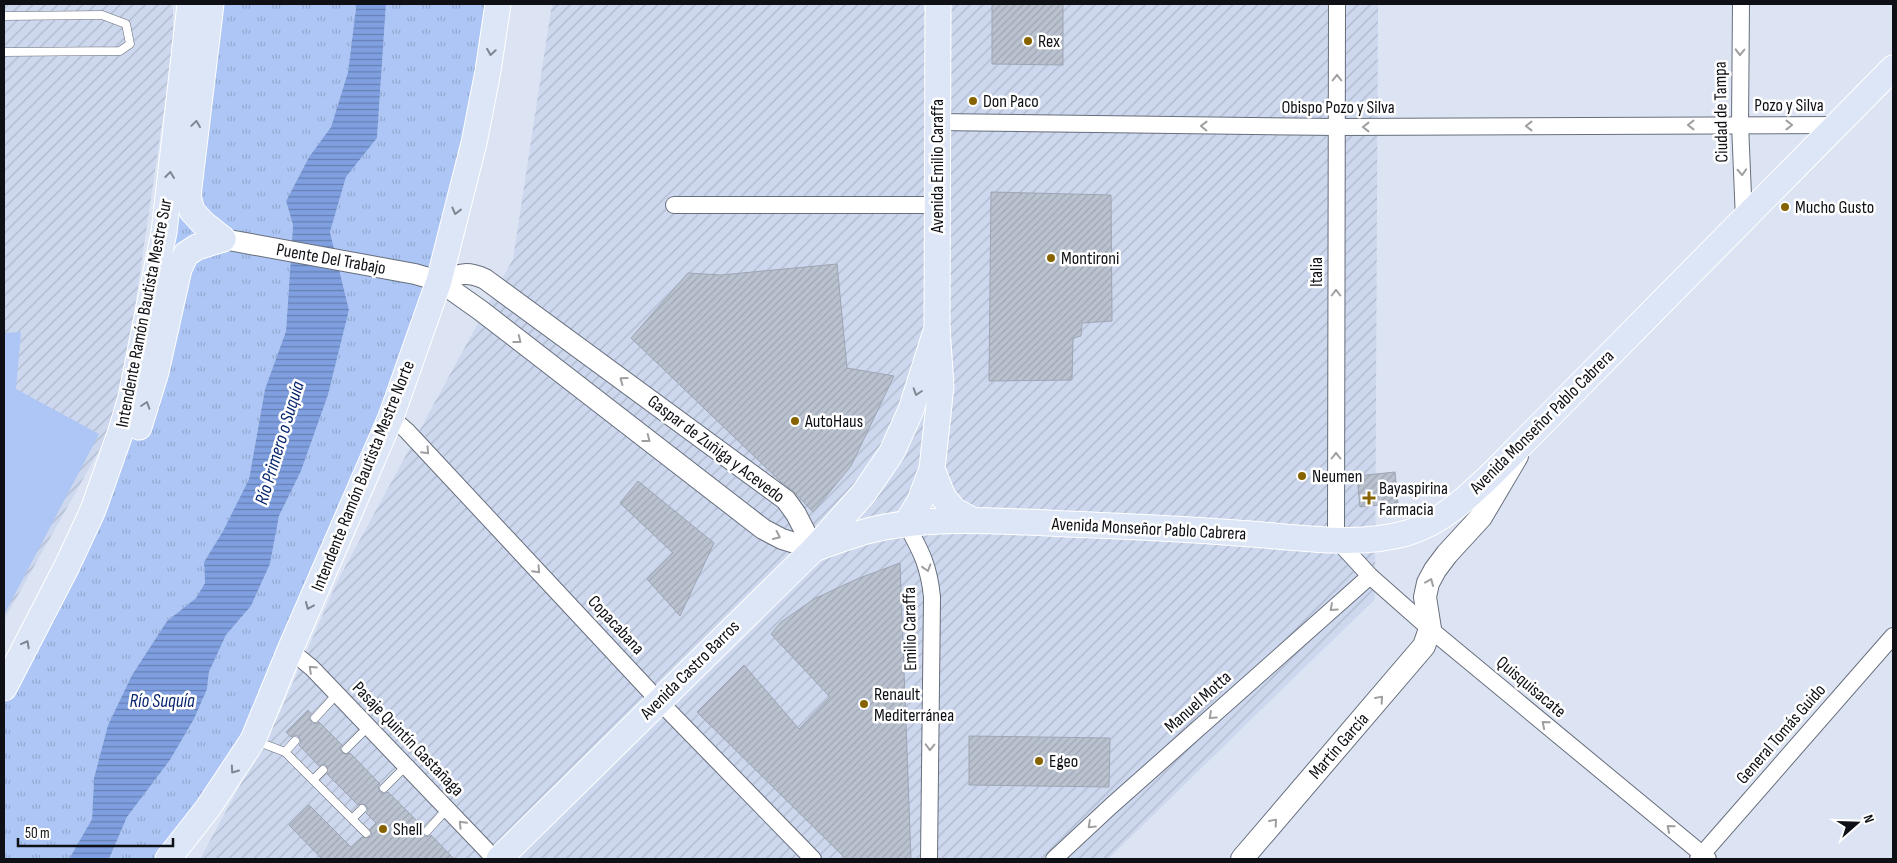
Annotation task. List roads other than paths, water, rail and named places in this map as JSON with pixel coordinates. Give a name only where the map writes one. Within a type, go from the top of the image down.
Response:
[{"type":"main road","name":"Intendente Ramón Bautista Mestre Sur","points":[[4,688],[68,566],[93,510],[121,432],[131,396],[164,232],[190,4]]},
{"type":"main road","points":[[93,510],[121,467],[135,437],[156,372],[179,269],[186,254],[216,238],[192,211],[188,196],[211,4]]},
{"type":"main road","name":"Intendente Ramón Bautista Mestre Norte","points":[[168,859],[208,808],[253,740],[391,417],[427,278],[474,143],[488,71],[498,4]]},
{"type":"main road","name":"Avenida Emilio Caraffa","points":[[906,524],[920,501],[932,470],[941,386],[937,328],[938,205],[936,122],[938,4]]},
{"type":"main road","name":"Avenida Monseñor Pablo Cabrera","points":[[906,524],[972,520],[1178,529],[1336,540],[1371,539],[1391,536],[1425,526],[1442,517],[1475,490],[1838,125],[1890,78]]},
{"type":"main road","name":"Avenida Emilio Caraffa","points":[[814,548],[864,493],[892,452],[911,410],[937,328]]},
{"type":"main road","points":[[1430,629],[1425,597],[1428,583],[1447,554],[1481,517],[1530,435]]},
{"type":"main road","points":[[932,470],[943,497],[954,510],[972,520]]},
{"type":"main road","name":"Avenida Castro Barros","points":[[497,859],[814,548],[872,530],[906,524]]},
{"type":"main road","name":"Martín García","points":[[1242,859],[1424,646],[1430,629]]},
{"type":"street","name":"Italia","points":[[1336,540],[1338,4]]},
{"type":"street","name":"Ciudad de Tampa","points":[[1741,4],[1740,124],[1744,220]]},
{"type":"street","name":"Obispo Pozo y Silva","points":[[936,122],[1337,127],[1740,124]]},
{"type":"street","name":"Pozo y Silva","points":[[1740,124],[1838,125]]},
{"type":"street","points":[[674,205],[938,205]]},
{"type":"street","name":"Puente Del Trabajo","points":[[216,238],[427,278]]},
{"type":"street","name":"Gaspar de Zuñiga y Acevedo","points":[[427,278],[473,273],[485,279],[786,500],[796,514],[814,548]]},
{"type":"street","name":"Gaspar de Zuñiga y Acevedo","points":[[427,278],[480,310],[763,529],[782,539],[814,548]]},
{"type":"street","name":"Copacabana","points":[[391,417],[414,438],[659,701],[813,859]]},
{"type":"street","name":"Emilio Caraffa","points":[[906,524],[923,554],[930,576],[932,598],[929,859]]},
{"type":"street","name":"Quisquisacate","points":[[1336,540],[1370,576],[1430,629],[1703,858]]},
{"type":"street","name":"Manuel Motta","points":[[1054,859],[1125,793],[1370,576]]},
{"type":"street","name":"General Tomás Guido","points":[[1703,858],[1893,636]]},
{"type":"street","name":"Pasaje Quintín Gastañaga","points":[[290,650],[312,668],[497,859]]},
{"type":"lane","points":[[4,16],[102,15],[126,24],[130,44],[120,51],[4,52]]},
{"type":"lane","points":[[315,718],[337,694]]},
{"type":"lane","points":[[346,749],[368,727]]},
{"type":"lane","points":[[253,740],[285,752],[366,833]]},
{"type":"lane","points":[[285,752],[295,741]]},
{"type":"lane","points":[[384,788],[406,766]]},
{"type":"lane","points":[[313,780],[324,770]]},
{"type":"lane","points":[[352,819],[362,809]]},
{"type":"lane","points":[[427,831],[447,809]]},
{"type":"water","name":"Río Suquía","points":[[355,4],[386,4],[377,138],[346,177],[330,232],[349,310],[328,395],[301,471],[279,516],[270,564],[251,606],[226,635],[209,672],[207,689],[194,719],[170,760],[127,817],[109,859],[69,859],[92,819],[94,778],[108,725],[132,675],[167,621],[196,598],[205,583],[204,562],[223,531],[249,479],[265,389],[286,331],[293,225],[286,201],[309,157],[331,127],[348,72]]},
{"type":"place","name":"Rex","points":[[1028,41]]},
{"type":"place","name":"Don Paco","points":[[973,101]]},
{"type":"place","name":"Mucho Gusto","points":[[1785,207]]},
{"type":"place","name":"Montironi","points":[[1051,258]]},
{"type":"place","name":"AutoHaus","points":[[795,421]]},
{"type":"place","name":"Neumen","points":[[1302,476]]},
{"type":"place","name":"Bayaspirina Farmacia","points":[[1369,498]]},
{"type":"place","name":"Renault Mediterránea","points":[[864,704]]},
{"type":"place","name":"Egeo","points":[[1039,761]]},
{"type":"place","name":"Shell","points":[[383,829]]},
{"type":"water label","name":"Río Primero o Suquía","points":[[280,443]]}]
